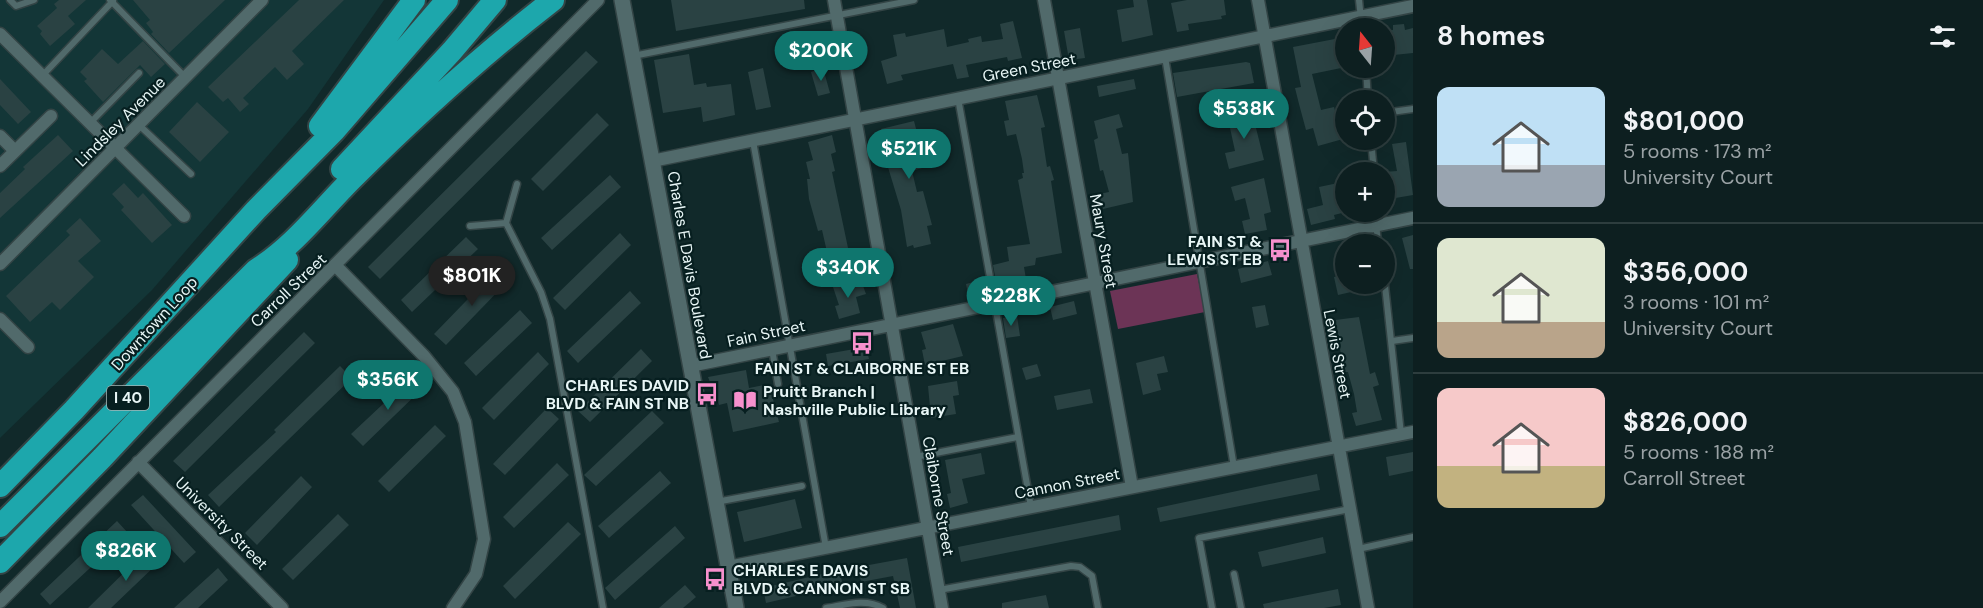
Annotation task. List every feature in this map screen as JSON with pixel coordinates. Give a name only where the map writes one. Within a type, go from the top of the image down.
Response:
[{"type":"highway","points":[[256,210],[414,0]]},
{"type":"highway","name":"I 40","points":[[256,210],[334,131],[447,0]]},
{"type":"highway","points":[[256,270],[271,244],[452,51],[495,0]]},
{"type":"highway","name":"I 40","points":[[256,270],[280,255],[351,180],[439,96],[552,0]]},
{"type":"highway","points":[[0,562],[102,458],[335,208],[351,180]]},
{"type":"highway","name":"Downtown Loop","points":[[0,486],[74,410],[256,210]]},
{"type":"highway","name":"Downtown Loop","points":[[0,526],[256,270]]},
{"type":"highway","points":[[0,468],[74,410]]},
{"type":"street","name":"Lindsley Avenue","points":[[0,264],[262,0]]},
{"type":"street","name":"Carroll Street","points":[[0,602],[598,0]]},
{"type":"street","name":"Charles E Davis Boulevard","points":[[621,0],[736,608]]},
{"type":"street","name":"Claiborne Street","points":[[834,0],[942,608]]},
{"type":"street","name":"Maury Street","points":[[1044,0],[1132,487]]},
{"type":"street","name":"Lewis Street","points":[[1258,0],[1368,608]]},
{"type":"street","name":"Green Street","points":[[1374,18],[1413,6]]},
{"type":"street","name":"Green Street","points":[[652,161],[1265,35],[1335,26]]},
{"type":"street","points":[[0,34],[183,216]]},
{"type":"street","points":[[0,165],[51,116]]},
{"type":"street","points":[[0,136],[15,151]]},
{"type":"street","name":"Fain Street","points":[[690,366],[891,323],[1413,218]]},
{"type":"street","points":[[336,266],[424,356],[453,392],[465,422],[484,539],[476,574],[453,608]]},
{"type":"street","points":[[0,319],[28,347]]},
{"type":"street","name":"Cannon Street","points":[[728,567],[1407,433]]},
{"type":"street","name":"University Street","points":[[138,462],[282,608]]},
{"type":"lane","points":[[10,0],[16,6],[34,0]]},
{"type":"lane","points":[[632,56],[914,0]]},
{"type":"lane","points":[[1359,0],[1361,18]]},
{"type":"lane","points":[[41,76],[112,1],[186,78]]},
{"type":"lane","points":[[1165,56],[1234,467]]},
{"type":"lane","points":[[89,124],[139,73]]},
{"type":"lane","points":[[957,98],[1031,507]]},
{"type":"lane","points":[[1395,111],[1413,109]]},
{"type":"lane","points":[[139,125],[190,174]]},
{"type":"lane","points":[[753,141],[826,548]]},
{"type":"lane","points":[[517,184],[506,223],[541,292],[550,320],[603,608]]},
{"type":"lane","points":[[1375,222],[1376,234]]},
{"type":"lane","points":[[470,226],[506,223]]},
{"type":"lane","points":[[1386,294],[1407,433]]},
{"type":"lane","points":[[1392,341],[1413,338]]},
{"type":"lane","points":[[772,349],[778,384]]},
{"type":"lane","points":[[915,457],[1018,437]]},
{"type":"lane","points":[[716,502],[802,486]]},
{"type":"lane","points":[[1212,608],[1199,537],[1350,509]]},
{"type":"lane","points":[[1357,549],[1413,537]]},
{"type":"lane","points":[[939,590],[1071,566],[1080,567],[1092,576],[1098,608]]},
{"type":"lane","points":[[1234,574],[1240,608]]},
{"type":"lane","points":[[826,608],[860,602],[874,603],[883,608]]},
{"type":"shaded area","points":[[0,0],[384,0],[308,109],[152,290],[0,438]]},
{"type":"shaded area","points":[[1197,274],[1205,312],[1118,329],[1110,291]]},
{"type":"building","points":[[59,0],[86,0],[68,16],[75,24],[50,46],[40,34],[42,31],[37,26],[57,8],[54,4]]},
{"type":"building","points":[[133,0],[225,0],[169,53],[151,34],[153,32],[146,23],[150,20]]},
{"type":"building","points":[[299,0],[344,0],[292,51],[304,64],[287,80],[275,67],[243,98],[249,104],[240,112],[228,98],[223,102],[208,87]]},
{"type":"building","points":[[671,0],[804,0],[805,9],[676,31]]},
{"type":"building","points":[[1133,0],[1147,0],[1153,35],[1122,42],[1117,10],[1134,7]]},
{"type":"building","points":[[1187,0],[1224,0],[1226,15],[1221,16],[1222,19],[1188,24],[1189,30],[1177,32],[1171,3]]},
{"type":"building","points":[[1013,21],[1022,58],[1008,61],[1007,57],[966,65],[969,77],[957,79],[953,64],[901,75],[903,80],[887,84],[881,61],[897,56],[893,35],[905,33],[906,37],[944,29],[947,47],[969,42],[968,39],[981,36],[982,42],[1003,39],[1000,24]]},
{"type":"building","points":[[1404,24],[1405,30],[1413,28],[1413,53],[1395,55],[1395,25]]},
{"type":"building","points":[[1080,28],[1085,58],[1069,60],[1064,31]]},
{"type":"building","points":[[1335,39],[1335,69],[1312,74],[1321,110],[1334,107],[1335,141],[1318,146],[1313,128],[1306,130],[1295,88],[1301,87],[1293,47]]},
{"type":"building","points":[[143,41],[165,64],[151,77],[140,65],[103,102],[84,81],[87,79],[80,72],[102,49],[118,64]]},
{"type":"building","points":[[586,51],[598,62],[380,279],[368,267]]},
{"type":"building","points":[[689,54],[694,85],[706,83],[707,87],[731,84],[735,115],[703,122],[701,107],[663,113],[654,60]]},
{"type":"building","points":[[1250,63],[1254,83],[1177,97],[1173,73]]},
{"type":"building","points":[[763,68],[771,107],[756,110],[748,72]]},
{"type":"building","points":[[823,68],[830,93],[818,96],[811,72]]},
{"type":"building","points":[[0,79],[31,112],[18,124],[0,105]]},
{"type":"building","points":[[1134,79],[1136,89],[1099,97],[1097,86]]},
{"type":"building","points":[[1037,95],[1045,127],[1041,128],[1047,167],[1050,166],[1054,180],[1051,181],[1062,253],[1036,258],[1035,265],[1024,267],[1026,279],[997,287],[993,265],[1009,261],[1007,247],[1030,244],[1018,180],[1023,178],[1022,173],[1024,173],[1022,159],[1016,134],[1007,136],[1004,121],[1009,120],[1005,101]]},
{"type":"building","points":[[197,102],[229,132],[200,162],[169,132]]},
{"type":"building","points":[[1251,108],[1264,160],[1229,169],[1225,153],[1235,151],[1227,114]]},
{"type":"building","points":[[597,113],[609,125],[543,191],[531,179]]},
{"type":"building","points":[[1119,114],[1123,127],[1116,129],[1122,154],[1128,153],[1133,202],[1103,209],[1099,194],[1109,192],[1103,170],[1100,171],[1094,140],[1098,138],[1094,121]]},
{"type":"building","points":[[914,121],[919,140],[930,138],[932,153],[919,155],[922,168],[912,171],[917,192],[923,191],[932,225],[927,226],[931,244],[914,248],[913,245],[907,247],[901,210],[887,164],[892,163],[889,142],[885,143],[881,129]]},
{"type":"building","points":[[58,135],[73,151],[0,218],[0,193],[25,169],[23,167]]},
{"type":"building","points":[[832,135],[836,152],[831,154],[835,171],[832,172],[851,262],[825,268],[822,253],[827,252],[822,230],[818,231],[809,199],[807,179],[810,179],[806,162],[813,160],[808,142]]},
{"type":"building","points":[[1406,142],[1413,195],[1395,198],[1395,171],[1397,171],[1393,150],[1395,150],[1395,144]]},
{"type":"building","points":[[610,175],[621,187],[552,250],[541,238]]},
{"type":"building","points":[[1264,178],[1271,212],[1264,214],[1267,230],[1245,234],[1242,221],[1250,219],[1245,198],[1235,201],[1231,187]]},
{"type":"building","points":[[124,183],[138,198],[143,193],[172,225],[152,243],[121,210],[124,207],[112,194]]},
{"type":"building","points":[[1335,184],[1335,219],[1311,225],[1307,209],[1323,205],[1319,187]]},
{"type":"building","points":[[80,218],[101,241],[78,261],[94,277],[60,310],[52,302],[30,322],[6,296],[70,235],[66,231]]},
{"type":"building","points":[[620,233],[631,245],[565,310],[553,298]]},
{"type":"building","points":[[1413,235],[1413,269],[1410,269],[1402,238]]},
{"type":"building","points":[[466,237],[478,249],[412,312],[401,300]]},
{"type":"building","points":[[1268,261],[1272,275],[1241,283],[1238,269]]},
{"type":"building","points":[[497,269],[509,280],[446,345],[434,334]]},
{"type":"building","points":[[985,279],[987,290],[968,294],[966,284]]},
{"type":"building","points":[[851,282],[852,286],[862,283],[866,294],[856,297],[860,313],[839,319],[835,306],[839,305],[833,287]]},
{"type":"building","points":[[630,291],[641,303],[578,363],[567,351]]},
{"type":"building","points":[[1074,301],[1077,314],[1053,320],[1050,307]]},
{"type":"building","points":[[1265,305],[1269,325],[1256,328],[1252,307]]},
{"type":"building","points":[[520,310],[532,323],[476,376],[464,363]]},
{"type":"building","points":[[1017,316],[1020,336],[1006,338],[1003,318]]},
{"type":"building","points":[[1359,317],[1370,374],[1375,372],[1379,385],[1373,387],[1382,420],[1356,426],[1352,413],[1357,412],[1354,394],[1348,372],[1344,372],[1335,320]]},
{"type":"building","points":[[953,324],[963,356],[925,365],[922,350],[926,349],[921,332]]},
{"type":"building","points":[[304,332],[315,343],[185,472],[173,461]]},
{"type":"building","points":[[866,347],[869,359],[828,366],[826,354]]},
{"type":"building","points":[[641,349],[652,361],[590,422],[578,411]]},
{"type":"building","points":[[538,352],[549,364],[494,420],[482,408]]},
{"type":"building","points":[[1164,356],[1168,372],[1157,374],[1161,390],[1143,395],[1136,363]]},
{"type":"building","points":[[1037,364],[1041,376],[1026,380],[1022,368]]},
{"type":"building","points":[[340,366],[352,378],[219,507],[208,495],[276,432],[274,430]]},
{"type":"building","name":"Pruitt Branch | Nashville Public Library","points":[[746,370],[749,388],[769,384],[779,422],[733,432],[727,403],[719,405],[708,377]]},
{"type":"building","points":[[414,375],[425,386],[363,446],[351,434]]},
{"type":"building","points":[[957,381],[959,395],[953,396],[956,414],[931,418],[928,386]]},
{"type":"building","points":[[1090,389],[1093,403],[1057,410],[1054,396]]},
{"type":"building","points":[[547,408],[559,419],[505,475],[493,464]]},
{"type":"building","points":[[652,411],[664,423],[596,486],[584,475]]},
{"type":"building","points":[[435,425],[446,436],[389,492],[378,481]]},
{"type":"building","points":[[1413,452],[1413,471],[1389,476],[1386,457]]},
{"type":"building","points":[[981,453],[985,474],[962,479],[968,503],[950,508],[947,494],[951,493],[945,460]]},
{"type":"building","points":[[557,463],[569,475],[514,528],[503,517]]},
{"type":"building","points":[[660,471],[671,483],[609,538],[598,526]]},
{"type":"building","points":[[1317,474],[1320,490],[1160,522],[1157,508]]},
{"type":"building","points":[[301,476],[312,487],[257,545],[245,533]]},
{"type":"building","points":[[143,495],[196,552],[184,563],[131,505]]},
{"type":"building","points":[[795,499],[802,528],[744,542],[737,512]]},
{"type":"building","points":[[338,514],[349,525],[293,580],[282,569]]},
{"type":"building","points":[[1119,515],[1121,530],[961,562],[958,547]]},
{"type":"building","points":[[117,521],[128,533],[50,605],[40,594]]},
{"type":"building","points":[[568,522],[581,534],[515,599],[503,586]]},
{"type":"building","points":[[675,526],[685,538],[615,600],[605,588]]},
{"type":"building","points":[[1323,537],[1326,553],[1262,567],[1258,552]]},
{"type":"building","points":[[146,551],[158,563],[111,608],[88,608]]},
{"type":"building","points":[[907,558],[916,608],[900,608],[893,576],[861,582],[858,567]]},
{"type":"building","points":[[218,568],[228,580],[198,608],[174,608]]},
{"type":"building","points":[[839,570],[843,585],[766,603],[763,588]]},
{"type":"building","points":[[685,585],[696,597],[683,608],[659,608]]},
{"type":"building","points":[[1338,589],[1341,605],[1324,608],[1264,608],[1263,604]]},
{"type":"building","points":[[1046,595],[1049,608],[1002,608],[1002,603]]},
{"type":"place","name":"FAIN ST & LEWIS ST EB","points":[[1280,250]]},
{"type":"place","name":"FAIN ST & CLAIBORNE ST EB","points":[[862,343]]},
{"type":"place","name":"CHARLES DAVID BLVD & FAIN ST NB","points":[[707,394]]},
{"type":"place","name":"Pruitt Branch | Nashville Public Library","points":[[745,400]]},
{"type":"place","name":"CHARLES E DAVIS BLVD & CANNON ST SB","points":[[715,579]]}]
